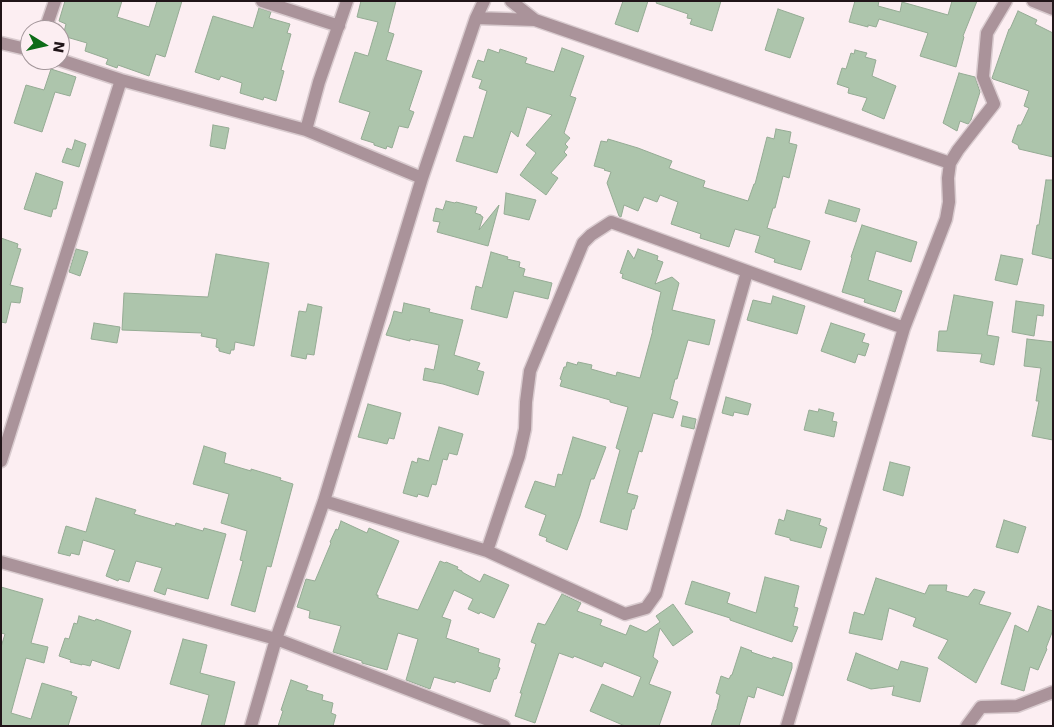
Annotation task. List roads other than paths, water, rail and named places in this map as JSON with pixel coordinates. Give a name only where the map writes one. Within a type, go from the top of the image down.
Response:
[{"type":"street","points":[[49,20],[55,1]]},
{"type":"street","points":[[262,1],[339,26]]},
{"type":"street","points":[[306,130],[319,82],[347,1]]},
{"type":"street","points":[[251,726],[276,639],[324,501],[422,178],[476,18],[484,1]]},
{"type":"street","points":[[511,1],[535,20]]},
{"type":"street","points":[[787,726],[904,328],[946,219],[949,202],[948,178],[950,163],[994,104],[983,77],[987,33],[1006,1]]},
{"type":"street","points":[[1033,1],[1053,9]]},
{"type":"street","points":[[476,18],[535,20],[950,163]]},
{"type":"street","points":[[1,43],[20,48]]},
{"type":"street","points":[[70,63],[121,80],[306,130],[422,178]]},
{"type":"street","points":[[1,461],[121,80]]},
{"type":"street","points":[[487,551],[519,456],[525,429],[530,371],[583,243],[591,234],[610,222],[904,328]]},
{"type":"street","points":[[324,501],[487,551],[625,614],[646,608],[656,594],[747,272]]},
{"type":"street","points":[[1,562],[276,639],[504,726]]},
{"type":"street","points":[[967,726],[981,707],[1017,706],[1053,692]]}]
